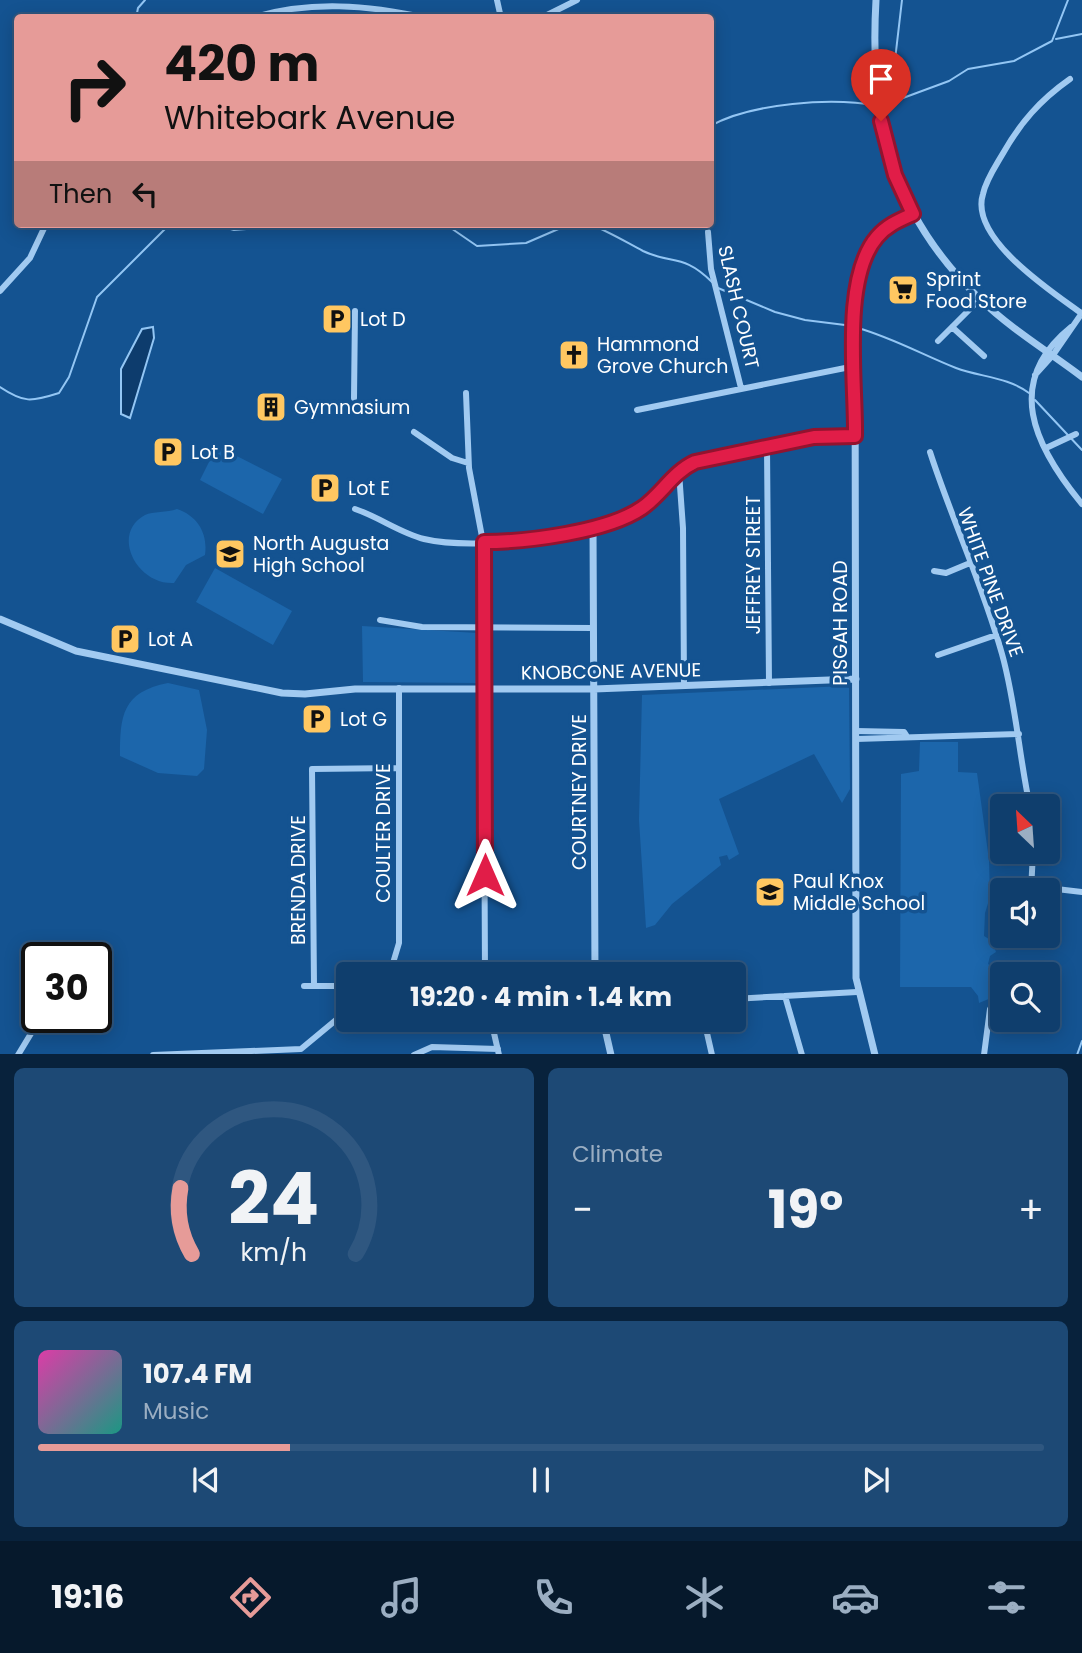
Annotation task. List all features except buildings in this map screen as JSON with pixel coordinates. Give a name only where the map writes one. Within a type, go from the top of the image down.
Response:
[{"type":"street","points":[[552,14],[577,0]]},
{"type":"street","points":[[876,0],[873,73],[881,121],[895,175],[913,214],[936,252],[980,299],[1082,377]]},
{"type":"street","points":[[266,14],[297,4],[333,2],[404,14]]},
{"type":"street","points":[[1070,79],[1037,104],[1022,123],[994,169],[982,194],[982,206],[986,224],[1023,269],[1082,313],[1035,375],[1030,389],[1032,408],[1046,448],[1062,478],[1082,504]]},
{"type":"street","name":"PISGAH ROAD","points":[[875,1054],[857,992],[857,293],[864,261],[883,231],[913,214]]},
{"type":"street","points":[[0,291],[30,258],[44,228]]},
{"type":"street","name":"SLASH COURT","points":[[708,232],[711,269],[741,388]]},
{"type":"street","points":[[938,341],[980,299]]},
{"type":"street","points":[[355,311],[355,398]]},
{"type":"street","points":[[952,327],[984,356]]},
{"type":"street","points":[[637,410],[855,366]]},
{"type":"street","points":[[466,393],[468,463],[484,542],[485,962]]},
{"type":"street","points":[[414,432],[452,458],[468,463]]},
{"type":"street","points":[[1046,448],[1076,434]]},
{"type":"street","points":[[355,509],[423,538],[484,542],[536,541],[636,512],[679,472],[695,462],[814,437],[855,436]]},
{"type":"street","name":"JEFFREY STREET","points":[[767,447],[769,683]]},
{"type":"street","name":"WHITE PINE DRIVE","points":[[930,452],[996,635],[1019,734],[1028,794]]},
{"type":"street","points":[[679,472],[683,494],[684,686]]},
{"type":"street","name":"COURTNEY DRIVE","points":[[593,526],[595,962]]},
{"type":"street","points":[[934,570],[946,573],[970,563]]},
{"type":"street","name":"KNOBCONE AVENUE","points":[[0,619],[76,651],[282,693],[398,688],[594,689],[856,679]]},
{"type":"street","points":[[380,620],[422,627],[593,628]]},
{"type":"street","points":[[938,655],[996,635]]},
{"type":"street","name":"COULTER DRIVE","points":[[393,962],[399,943],[398,688]]},
{"type":"street","points":[[856,735],[904,739],[906,735],[1019,734]]},
{"type":"street","name":"BRENDA DRIVE","points":[[314,986],[313,769],[398,768]]},
{"type":"street","points":[[1060,890],[1082,892]]},
{"type":"street","points":[[304,986],[336,986]]},
{"type":"street","points":[[746,998],[857,992]]},
{"type":"street","points":[[785,996],[802,1054]]},
{"type":"street","points":[[984,1054],[990,1009]]},
{"type":"street","points":[[191,1054],[305,1051],[336,1021]]},
{"type":"street","points":[[416,1054],[432,1047],[499,1051],[494,1032]]},
{"type":"street","points":[[606,1032],[611,1054]]},
{"type":"street","points":[[707,1032],[712,1054]]},
{"type":"street","points":[[19,1054],[31,1033]]},
{"type":"shaded area","points":[[153,327],[154,338],[130,418],[121,414],[121,369],[142,329]]},
{"type":"shaded area","points":[[217,446],[282,479],[263,514],[200,480]]},
{"type":"shaded area","points":[[177,509],[196,521],[203,533],[206,547],[205,555],[186,565],[174,583],[149,576],[132,557],[129,545],[135,523],[145,515]]},
{"type":"shaded area","points":[[215,568],[292,611],[273,645],[196,602]]},
{"type":"shaded area","points":[[362,626],[477,633],[478,683],[363,682]]},
{"type":"shaded area","points":[[168,683],[199,690],[207,730],[204,769],[197,776],[158,773],[120,756],[121,729],[127,708],[141,693]]},
{"type":"shaded area","points":[[845,686],[849,688],[850,789],[842,803],[814,754],[719,799],[739,854],[729,860],[727,855],[719,857],[721,865],[672,904],[655,925],[646,928],[639,820],[642,695]]},
{"type":"shaded area","points":[[920,742],[958,742],[958,772],[977,773],[989,860],[990,897],[985,913],[984,936],[990,940],[990,948],[995,948],[996,952],[990,956],[988,964],[990,998],[979,1003],[978,996],[971,987],[900,987],[901,774],[919,771]]},
{"type":"waterway","points":[[137,14],[145,0]]},
{"type":"waterway","points":[[902,0],[895,60],[904,95]]},
{"type":"waterway","points":[[884,105],[949,81],[968,69],[1014,61],[1052,41],[1068,0]]},
{"type":"waterway","points":[[1056,39],[1082,34]]},
{"type":"waterway","points":[[714,124],[748,112],[792,104],[838,102],[878,106]]},
{"type":"waterway","points":[[227,228],[258,228]]},
{"type":"waterway","points":[[451,228],[477,246],[526,243],[561,228]]},
{"type":"waterway","points":[[598,228],[643,251],[685,263],[712,282]]},
{"type":"waterway","points":[[0,387],[15,396],[28,399],[59,393],[69,377],[97,297],[165,229]]},
{"type":"waterway","points":[[718,288],[775,312],[805,320],[853,326]]},
{"type":"waterway","points":[[858,328],[956,368],[1003,380],[1029,393]]},
{"type":"waterway","points":[[1035,400],[1082,450]]},
{"type":"waterway","points":[[1077,1054],[1082,1041]]},
{"type":"place","name":"Sprint Food Store","points":[[903,290]]},
{"type":"place","name":"Lot D","points":[[337,319]]},
{"type":"place","name":"Hammond Grove Church","points":[[574,355]]},
{"type":"place","name":"Gymnasium","points":[[271,407]]},
{"type":"place","name":"Lot B","points":[[168,452]]},
{"type":"place","name":"Lot E","points":[[325,488]]},
{"type":"place","name":"North Augusta High School","points":[[230,554]]},
{"type":"place","name":"Lot A","points":[[125,639]]},
{"type":"place","name":"Lot G","points":[[317,719]]},
{"type":"place","name":"Paul Knox Middle School","points":[[770,892]]},
{"type":"route","points":[[485,875],[484,542],[536,541],[628,516],[646,505],[679,472],[695,462],[814,437],[855,436],[855,316],[859,279],[869,248],[877,237],[890,226],[913,214],[895,175],[881,121]]}]
